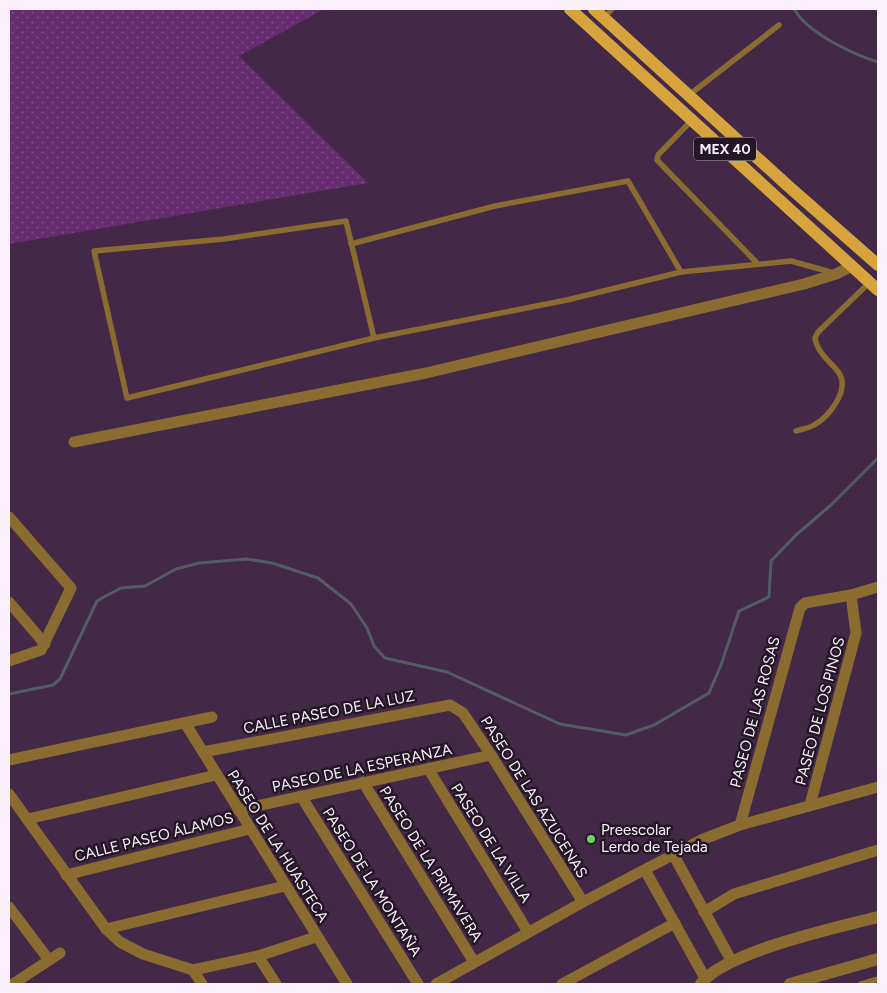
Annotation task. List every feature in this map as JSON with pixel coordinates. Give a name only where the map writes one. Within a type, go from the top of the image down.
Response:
[{"type":"main road","name":"MEX 40","points":[[570,9],[874,286]]},
{"type":"main road","name":"MEX 40","points":[[594,9],[608,13],[689,95],[878,265]]},
{"type":"main road","points":[[693,120],[709,123],[775,181],[787,185]]},
{"type":"street","points":[[74,442],[426,373],[804,284],[836,274],[852,266]]},
{"type":"street","points":[[9,517],[71,588],[45,644],[37,652],[9,661]]},
{"type":"street","points":[[850,595],[878,587]]},
{"type":"street","name":"PASEO DE LAS ROSAS","points":[[740,825],[800,608],[805,603],[850,595]]},
{"type":"street","name":"PASEO DE LOS PINOS","points":[[810,805],[856,633],[850,595]]},
{"type":"street","points":[[9,602],[45,644]]},
{"type":"street","name":"CALLE PASEO DE LA LUZ","points":[[203,752],[445,704],[459,709]]},
{"type":"street","name":"PASEO DE LAS AZUCENAS","points":[[459,709],[491,755],[583,902]]},
{"type":"street","points":[[9,760],[212,717]]},
{"type":"street","name":"PASEO DE LA HUASTECA","points":[[185,723],[284,886],[347,984]]},
{"type":"street","name":"PASEO DE LA ESPERANZA","points":[[238,810],[491,755]]},
{"type":"street","name":"PASEO DE LA VILLA","points":[[429,770],[528,932]]},
{"type":"street","points":[[28,819],[216,774]]},
{"type":"street","name":"PASEO DE LA PRIMAVERA","points":[[362,782],[474,962]]},
{"type":"street","points":[[436,984],[583,902],[701,840],[740,825],[878,786]]},
{"type":"street","points":[[9,794],[106,929],[120,942],[143,954],[193,970],[258,956],[316,937]]},
{"type":"street","name":"PASEO DE LA MONTAÑA","points":[[301,796],[418,984]]},
{"type":"street","name":"CALLE PASEO ÁLAMOS","points":[[66,875],[250,829]]},
{"type":"street","points":[[704,912],[734,894],[878,850]]},
{"type":"street","points":[[673,854],[732,962]]},
{"type":"street","points":[[645,870],[675,923],[703,981],[732,962],[788,941],[878,917]]},
{"type":"street","points":[[106,929],[284,886]]},
{"type":"street","points":[[9,908],[49,960]]},
{"type":"street","points":[[562,984],[675,923]]},
{"type":"street","points":[[13,984],[60,953]]},
{"type":"street","points":[[258,956],[276,984]]},
{"type":"street","points":[[790,984],[878,959]]},
{"type":"street","points":[[193,970],[202,984]]},
{"type":"lane","points":[[689,95],[707,78],[778,25]]},
{"type":"lane","points":[[693,120],[658,155],[656,160],[757,263]]},
{"type":"lane","points":[[351,244],[495,206],[628,181],[681,272]]},
{"type":"lane","points":[[374,338],[346,220],[224,239],[94,251],[127,398],[374,338],[567,300],[681,272],[757,263],[796,261],[836,274]]},
{"type":"lane","points":[[796,431],[815,425],[828,413],[842,390],[840,375],[819,350],[815,338],[818,332],[874,286]]},
{"type":"lane","points":[[861,984],[878,979]]},
{"type":"shaded area","points":[[9,9],[324,9],[239,56],[368,183],[9,244]]},
{"type":"waterway","points":[[794,9],[809,26],[831,42],[878,62]]},
{"type":"waterway","points":[[9,694],[53,685],[60,679],[97,601],[102,598],[121,588],[145,586],[176,569],[199,563],[247,559],[272,563],[318,578],[351,604],[367,628],[374,646],[385,658],[447,672],[560,724],[626,735],[654,725],[709,693],[721,665],[739,611],[769,597],[771,561],[878,458]]},
{"type":"place","name":"Preescolar Lerdo de Tejada","points":[[591,839]]}]
